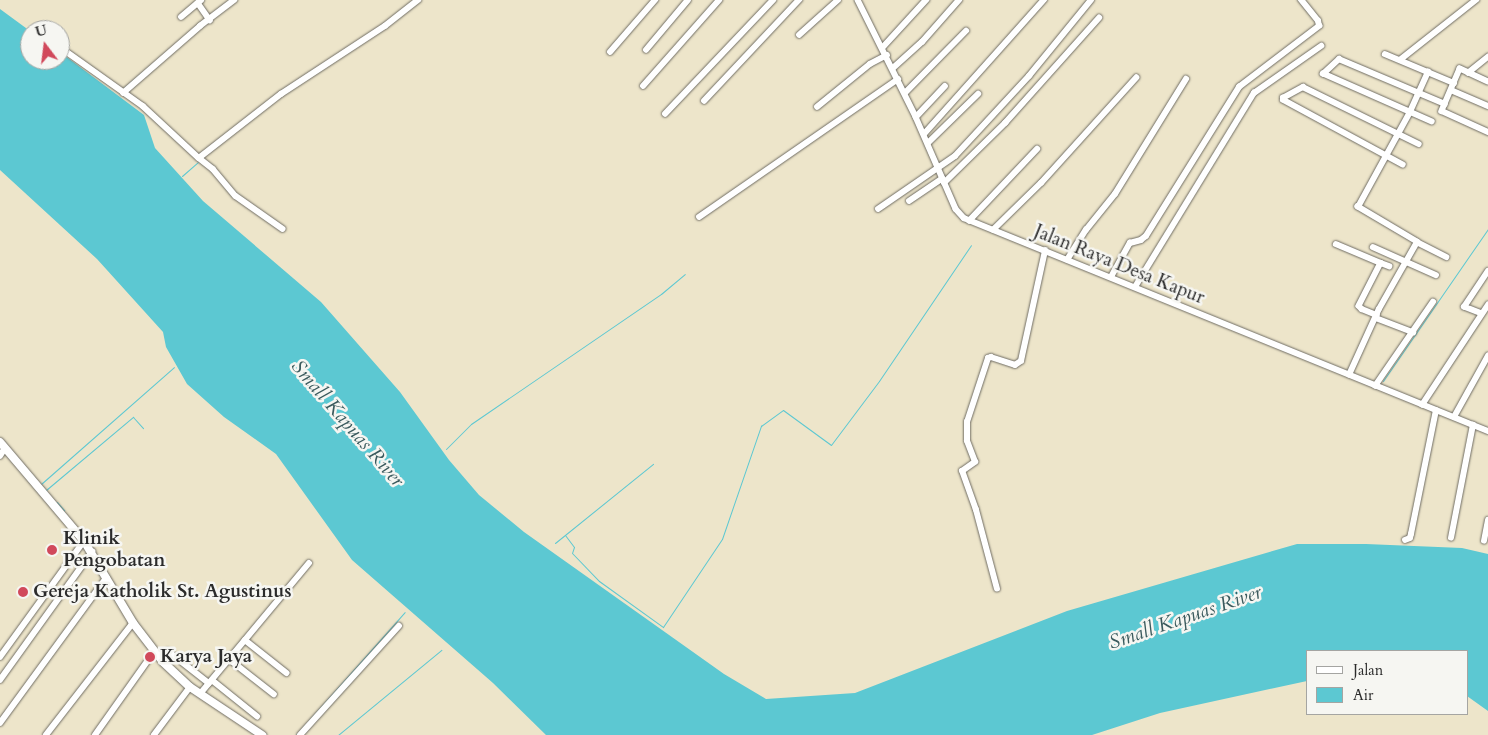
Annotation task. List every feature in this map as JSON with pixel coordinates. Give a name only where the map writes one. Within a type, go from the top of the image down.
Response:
[{"type":"main road","points":[[3,445],[84,541],[133,623],[154,652],[190,687],[250,732],[262,735]]},
{"type":"street","points":[[123,93],[200,26],[234,0]]},
{"type":"street","points":[[199,158],[225,136],[286,91],[380,30],[418,0]]},
{"type":"street","points":[[610,52],[655,0]]},
{"type":"street","points":[[646,50],[688,0]]},
{"type":"street","points":[[643,86],[719,0]]},
{"type":"street","points":[[665,114],[773,0]]},
{"type":"street","points":[[704,100],[800,0]]},
{"type":"street","points":[[799,35],[838,0]]},
{"type":"street","points":[[858,0],[887,55],[924,134],[943,181],[960,214],[969,221],[1037,149]]},
{"type":"street","points":[[883,47],[926,0]]},
{"type":"street","points":[[893,68],[922,42],[959,0]]},
{"type":"street","points":[[924,134],[1044,0]]},
{"type":"street","points":[[878,209],[938,169],[954,156],[1029,76],[1091,0]]},
{"type":"street","points":[[1110,278],[1130,243],[1142,240],[1146,236],[1192,158],[1239,87],[1319,26],[1318,21],[1301,0]]},
{"type":"street","points":[[1400,60],[1476,0]]},
{"type":"street","points":[[181,17],[200,1],[210,20]]},
{"type":"street","points":[[910,201],[943,181],[1005,123],[1099,18]]},
{"type":"street","points":[[905,93],[966,30]]},
{"type":"street","points":[[1135,287],[1254,93],[1321,46]]},
{"type":"street","points":[[70,54],[143,106],[213,169],[236,196],[283,229]]},
{"type":"street","points":[[1385,54],[1454,83]]},
{"type":"street","points":[[817,107],[870,64],[887,55]]},
{"type":"street","points":[[1468,73],[1488,57]]},
{"type":"street","points":[[1432,122],[1323,74],[1339,59],[1445,104]]},
{"type":"street","points":[[1488,82],[1460,69],[1442,111],[1488,132]]},
{"type":"street","points":[[1428,72],[1410,112],[1359,209],[1446,257]]},
{"type":"street","points":[[994,230],[1042,183],[1136,78]]},
{"type":"street","points":[[699,217],[898,79]]},
{"type":"street","points":[[1067,260],[1086,230],[1115,194],[1186,79]]},
{"type":"street","points":[[916,118],[945,86]]},
{"type":"street","points":[[1403,165],[1283,100],[1283,98],[1303,86],[1419,144]]},
{"type":"street","points":[[1451,90],[1488,106]]},
{"type":"street","points":[[928,143],[978,94]]},
{"type":"street","name":"Jalan Raya Desa Kapur","points":[[969,221],[1488,431]]},
{"type":"street","points":[[1349,375],[1376,316],[1417,242]]},
{"type":"street","points":[[1336,244],[1389,266]]},
{"type":"street","points":[[1373,247],[1436,275]]},
{"type":"street","points":[[997,589],[976,510],[962,472],[975,462],[967,441],[967,422],[988,358],[991,357],[1015,365],[1021,361],[1045,251]]},
{"type":"street","points":[[1381,263],[1359,306],[1412,332]]},
{"type":"street","points":[[1482,314],[1464,307],[1488,271]]},
{"type":"street","points":[[1375,386],[1433,302]]},
{"type":"street","points":[[1422,405],[1488,305]]},
{"type":"street","points":[[1454,417],[1488,356]]},
{"type":"street","points":[[1405,540],[1410,538],[1411,534],[1436,410]]},
{"type":"street","points":[[1451,538],[1473,425]]},
{"type":"street","points":[[0,456],[3,445]]},
{"type":"street","points":[[1484,541],[1488,520]]},
{"type":"street","points":[[0,657],[84,541]]},
{"type":"street","points":[[0,680],[92,552]]},
{"type":"street","points":[[200,694],[309,563]]},
{"type":"street","points":[[0,723],[106,578]]},
{"type":"street","points":[[46,735],[133,623]]},
{"type":"street","points":[[300,735],[399,626]]},
{"type":"street","points":[[245,640],[287,673]]},
{"type":"street","points":[[168,651],[258,716]]},
{"type":"street","points":[[95,735],[154,652]]},
{"type":"street","points":[[229,659],[274,694]]},
{"type":"street","points":[[154,735],[190,687]]},
{"type":"water","name":"Small Kapuas River","points":[[0,9],[20,24],[20,70],[70,70],[70,60],[144,115],[155,148],[203,201],[321,302],[400,392],[449,460],[479,495],[524,532],[724,674],[766,699],[855,693],[1067,611],[1297,544],[1366,544],[1462,548],[1488,554],[1488,711],[1468,697],[1468,650],[1306,650],[1306,681],[1160,713],[1092,735],[546,735],[493,683],[352,560],[276,454],[224,417],[187,384],[166,347],[163,332],[97,259],[0,170]]},
{"type":"waterway","points":[[124,88],[153,63]]},
{"type":"waterway","points":[[182,176],[198,162]]},
{"type":"waterway","points":[[1383,381],[1488,229]]},
{"type":"waterway","points":[[565,535],[574,547],[572,553],[599,581],[663,627],[722,539],[761,426],[783,410],[831,445],[879,381],[971,245]]},
{"type":"waterway","points":[[446,449],[471,424],[661,294],[685,274]]},
{"type":"waterway","points":[[41,484],[174,367]]},
{"type":"waterway","points":[[46,490],[133,417],[143,428]]},
{"type":"waterway","points":[[555,543],[653,464]]},
{"type":"waterway","points":[[57,502],[64,510]]},
{"type":"waterway","points":[[296,735],[405,612]]},
{"type":"waterway","points":[[338,735],[441,650]]},
{"type":"place","name":"Klinik Pengobatan","points":[[52,550]]},
{"type":"place","name":"Gereja Katholik St. Agustinus","points":[[23,592]]},
{"type":"place","name":"Karya Jaya","points":[[150,657]]}]
